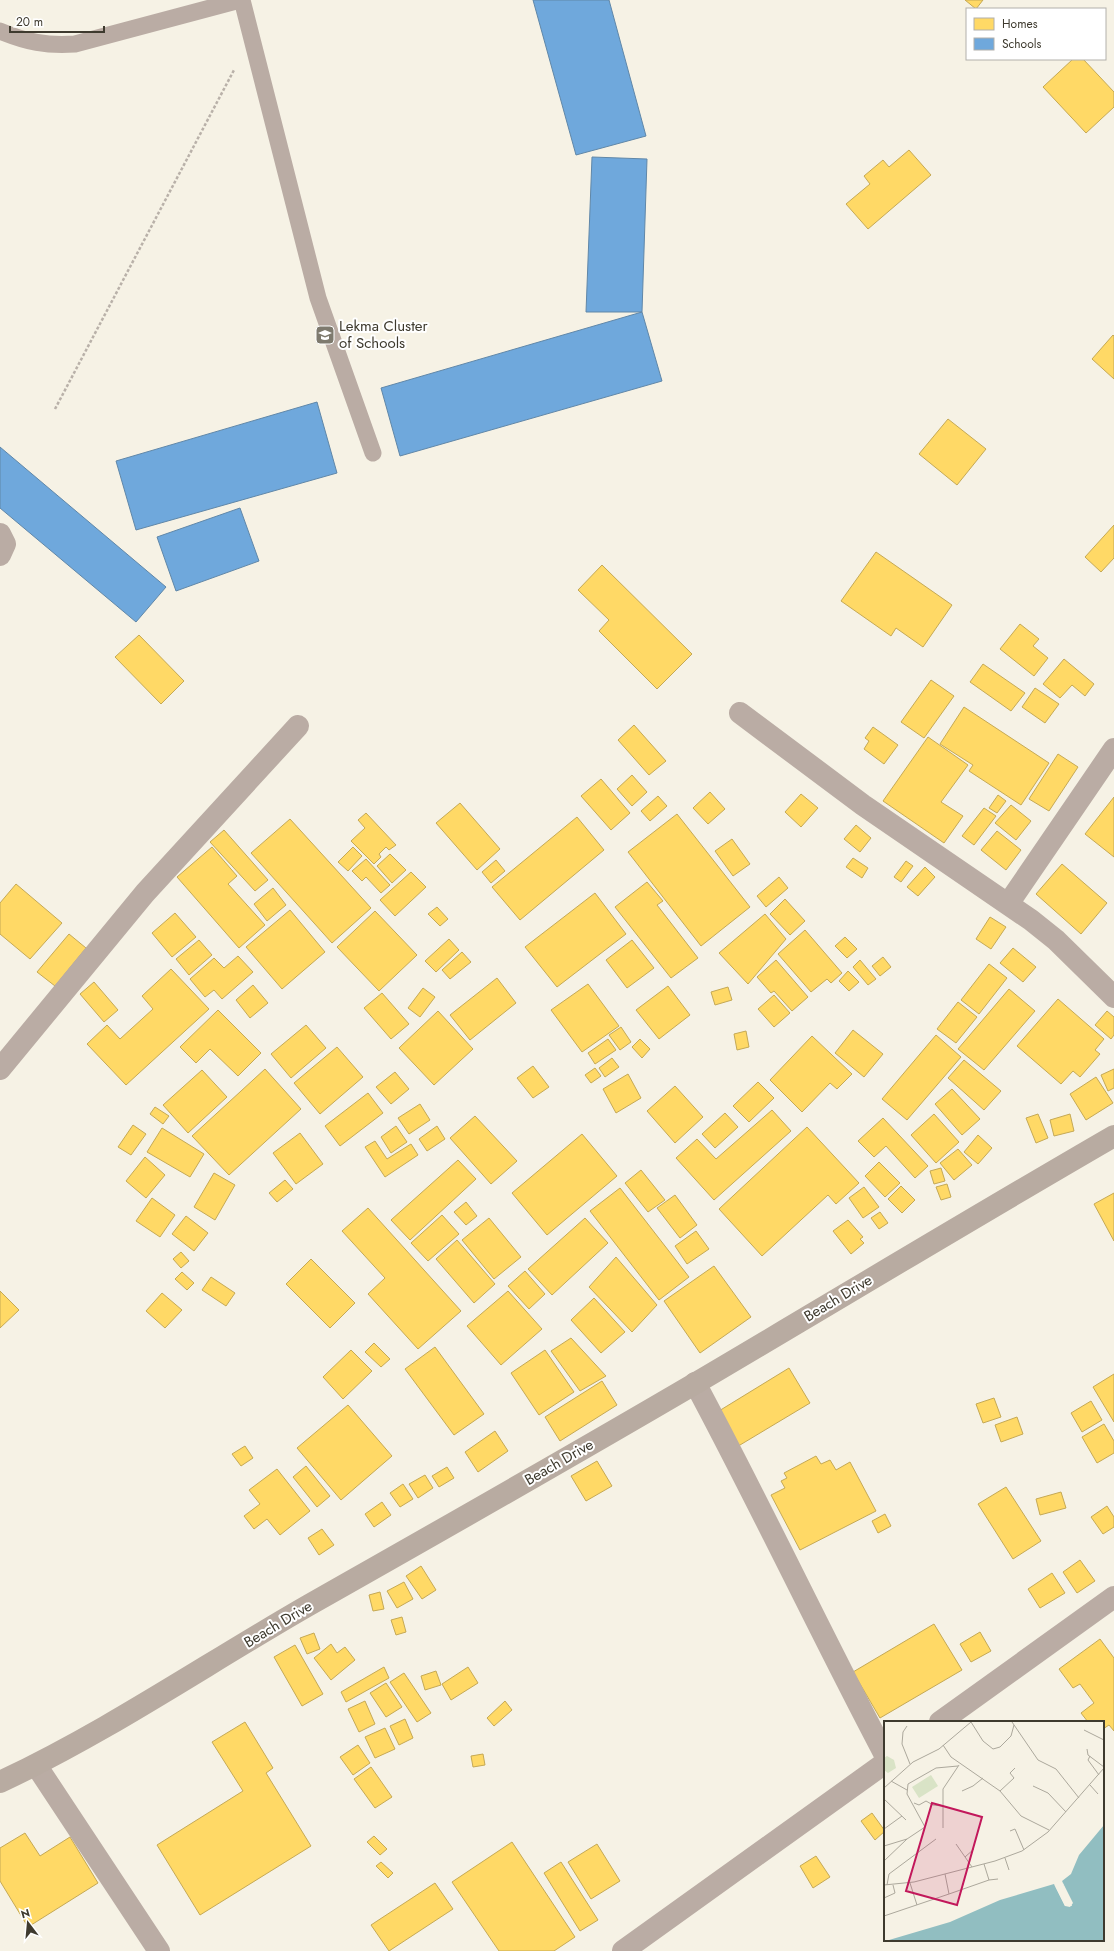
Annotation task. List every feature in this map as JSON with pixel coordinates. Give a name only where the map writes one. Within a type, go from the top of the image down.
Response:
[{"type":"street","points":[[0,534],[5,544],[0,555]]},
{"type":"street","points":[[740,713],[863,804],[1008,904],[1056,940],[1114,997]]},
{"type":"street","points":[[0,1069],[145,893],[298,726]]},
{"type":"street","points":[[1008,904],[1114,749]]},
{"type":"street","name":"Beach Drive","points":[[0,1782],[36,1765],[105,1727],[302,1609],[695,1383],[980,1213],[1114,1136]]},
{"type":"street","points":[[695,1383],[746,1479],[843,1675],[884,1753]]},
{"type":"street","points":[[941,1721],[1114,1597]]},
{"type":"street","points":[[623,1951],[884,1764]]},
{"type":"street","points":[[36,1765],[159,1951]]},
{"type":"lane","points":[[0,31],[24,40],[52,46],[75,44],[241,0],[318,298],[373,453]]},
{"type":"path","points":[[55,409],[251,38]]},
{"type":"building: Homes","points":[[965,0],[983,0],[977,8]]},
{"type":"building: Homes","points":[[1072,60],[1084,60],[1114,92],[1114,107],[1086,133],[1043,87]]},
{"type":"building: Homes","points":[[909,150],[931,175],[868,229],[846,204],[870,184],[864,176],[883,160],[889,167]]},
{"type":"building: Homes","points":[[1113,335],[1114,336],[1114,379],[1092,359]]},
{"type":"building: Homes","points":[[948,419],[986,449],[957,485],[919,454]]},
{"type":"building: Homes","points":[[1114,525],[1114,558],[1101,572],[1085,557]]},
{"type":"building: Homes","points":[[876,552],[952,605],[923,647],[896,628],[891,636],[841,601]]},
{"type":"building: Homes","points":[[602,565],[692,654],[657,689],[599,631],[609,620],[578,590]]},
{"type":"building: Homes","points":[[1020,624],[1039,639],[1033,646],[1048,658],[1034,676],[1000,649]]},
{"type":"building: Homes","points":[[139,635],[184,681],[161,704],[115,657]]},
{"type":"building: Homes","points":[[1064,659],[1094,684],[1085,696],[1072,685],[1060,698],[1043,684]]},
{"type":"building: Homes","points":[[983,664],[1025,693],[1011,711],[970,682]]},
{"type":"building: Homes","points":[[931,680],[954,696],[924,738],[901,722]]},
{"type":"building: Homes","points":[[1035,688],[1059,704],[1045,723],[1022,707]]},
{"type":"building: Homes","points":[[964,707],[1049,763],[1021,805],[969,771],[973,765],[940,744]]},
{"type":"building: Homes","points":[[634,725],[666,761],[649,775],[618,740]]},
{"type":"building: Homes","points":[[873,727],[898,745],[884,764],[864,749],[869,741],[865,738]]},
{"type":"building: Homes","points":[[928,737],[968,765],[941,802],[963,816],[944,843],[883,801]]},
{"type":"building: Homes","points":[[1058,754],[1078,767],[1049,811],[1029,799]]},
{"type":"building: Homes","points":[[632,775],[647,792],[632,806],[617,789]]},
{"type":"building: Homes","points":[[601,779],[630,813],[611,830],[581,796]]},
{"type":"building: Homes","points":[[710,792],[725,809],[708,824],[693,808]]},
{"type":"building: Homes","points":[[801,794],[818,808],[801,827],[785,812]]},
{"type":"building: Homes","points":[[998,795],[1006,801],[997,813],[989,808]]},
{"type":"building: Homes","points":[[658,796],[667,806],[650,821],[641,811]]},
{"type":"building: Homes","points":[[1114,797],[1114,857],[1085,834]]},
{"type":"building: Homes","points":[[460,803],[500,849],[477,870],[436,823]]},
{"type":"building: Homes","points":[[1011,805],[1031,821],[1016,840],[995,823]]},
{"type":"building: Homes","points":[[984,808],[996,816],[974,845],[962,836]]},
{"type":"building: Homes","points":[[366,813],[396,845],[389,850],[386,847],[379,854],[381,857],[374,864],[351,841],[365,828],[358,820]]},
{"type":"building: Homes","points":[[677,814],[750,907],[701,946],[628,852]]},
{"type":"building: Homes","points":[[577,817],[604,850],[520,920],[492,887]]},
{"type":"building: Homes","points":[[290,819],[371,908],[332,943],[251,853]]},
{"type":"building: Homes","points":[[856,825],[871,838],[860,852],[844,839]]},
{"type":"building: Homes","points":[[224,830],[268,880],[255,891],[210,842]]},
{"type":"building: Homes","points":[[997,831],[1021,850],[1006,870],[981,850]]},
{"type":"building: Homes","points":[[732,839],[750,864],[733,876],[715,851]]},
{"type":"building: Homes","points":[[212,847],[237,876],[228,884],[265,925],[239,948],[177,877]]},
{"type":"building: Homes","points":[[353,847],[362,856],[348,871],[338,862]]},
{"type":"building: Homes","points":[[390,854],[406,870],[392,883],[377,866]]},
{"type":"building: Homes","points":[[853,858],[868,868],[862,878],[846,867]]},
{"type":"building: Homes","points":[[366,859],[390,885],[381,893],[366,877],[362,881],[352,871]]},
{"type":"building: Homes","points":[[496,860],[505,871],[491,883],[482,872]]},
{"type":"building: Homes","points":[[906,861],[913,866],[901,882],[894,877]]},
{"type":"building: Homes","points":[[1062,864],[1107,903],[1081,934],[1036,894]]},
{"type":"building: Homes","points":[[925,867],[935,877],[918,896],[907,887]]},
{"type":"building: Homes","points":[[411,872],[426,887],[395,916],[380,900]]},
{"type":"building: Homes","points":[[779,877],[788,888],[766,907],[757,896]]},
{"type":"building: Homes","points":[[647,882],[663,901],[657,905],[698,958],[671,978],[615,907]]},
{"type":"building: Homes","points":[[16,884],[62,923],[30,959],[0,934],[0,903]]},
{"type":"building: Homes","points":[[273,888],[286,905],[267,921],[254,904]]},
{"type":"building: Homes","points":[[595,893],[626,934],[557,987],[525,947]]},
{"type":"building: Homes","points":[[785,899],[805,921],[790,935],[770,914]]},
{"type":"building: Homes","points":[[437,907],[448,919],[440,926],[428,914]]},
{"type":"building: Homes","points":[[290,910],[325,952],[282,989],[246,947]]},
{"type":"building: Homes","points":[[375,911],[417,955],[379,991],[337,947]]},
{"type":"building: Homes","points":[[175,913],[196,937],[172,957],[152,933]]},
{"type":"building: Homes","points":[[765,914],[786,939],[748,984],[719,953]]},
{"type":"building: Homes","points":[[990,917],[1006,927],[991,949],[976,939]]},
{"type":"building: Homes","points":[[805,930],[842,973],[831,983],[827,979],[811,992],[778,954]]},
{"type":"building: Homes","points":[[69,934],[86,948],[55,986],[37,972]]},
{"type":"building: Homes","points":[[845,937],[857,949],[847,958],[835,946]]},
{"type":"building: Homes","points":[[449,939],[459,950],[436,972],[425,961]]},
{"type":"building: Homes","points":[[199,940],[212,955],[189,975],[176,959]]},
{"type":"building: Homes","points":[[632,940],[654,968],[627,988],[606,960]]},
{"type":"building: Homes","points":[[1013,948],[1036,967],[1023,982],[1000,963]]},
{"type":"building: Homes","points":[[462,952],[471,962],[450,979],[442,970]]},
{"type":"building: Homes","points":[[238,956],[253,972],[222,999],[214,990],[205,997],[190,979],[214,958],[224,968]]},
{"type":"building: Homes","points":[[883,957],[891,967],[880,976],[872,966]]},
{"type":"building: Homes","points":[[776,960],[808,997],[792,1011],[774,991],[771,993],[757,977]]},
{"type":"building: Homes","points":[[860,960],[876,979],[868,985],[853,967]]},
{"type":"building: Homes","points":[[989,964],[1007,978],[979,1014],[961,1000]]},
{"type":"building: Homes","points":[[171,969],[209,1009],[126,1085],[87,1044],[107,1025],[120,1039],[153,1009],[142,996]]},
{"type":"building: Homes","points":[[848,971],[859,982],[849,991],[839,981]]},
{"type":"building: Homes","points":[[497,978],[516,1003],[470,1040],[450,1015]]},
{"type":"building: Homes","points":[[94,982],[118,1010],[104,1022],[80,994]]},
{"type":"building: Homes","points":[[588,984],[619,1026],[582,1052],[551,1010]]},
{"type":"building: Homes","points":[[253,985],[268,1003],[250,1018],[236,1000]]},
{"type":"building: Homes","points":[[668,986],[690,1015],[659,1039],[636,1010]]},
{"type":"building: Homes","points":[[728,987],[732,1000],[715,1005],[711,992]]},
{"type":"building: Homes","points":[[423,988],[435,997],[420,1017],[408,1008]]},
{"type":"building: Homes","points":[[1009,989],[1035,1011],[984,1070],[958,1049]]},
{"type":"building: Homes","points":[[382,993],[409,1024],[391,1039],[364,1008]]},
{"type":"building: Homes","points":[[774,995],[790,1013],[774,1027],[758,1009]]},
{"type":"building: Homes","points":[[1058,999],[1104,1039],[1095,1050],[1100,1054],[1080,1077],[1073,1071],[1061,1084],[1017,1046]]},
{"type":"building: Homes","points":[[958,1002],[977,1017],[956,1043],[937,1029]]},
{"type":"building: Homes","points":[[218,1010],[261,1053],[238,1076],[210,1049],[196,1063],[180,1047]]},
{"type":"building: Homes","points":[[438,1011],[473,1049],[434,1085],[399,1048]]},
{"type":"building: Homes","points":[[1107,1011],[1114,1017],[1114,1035],[1111,1039],[1095,1025]]},
{"type":"building: Homes","points":[[306,1025],[326,1048],[291,1078],[271,1054]]},
{"type":"building: Homes","points":[[621,1027],[631,1042],[620,1050],[609,1035]]},
{"type":"building: Homes","points":[[853,1030],[883,1054],[864,1077],[835,1053]]},
{"type":"building: Homes","points":[[746,1031],[749,1047],[737,1050],[734,1034]]},
{"type":"building: Homes","points":[[936,1035],[961,1057],[907,1120],[882,1099]]},
{"type":"building: Homes","points":[[812,1036],[852,1074],[837,1089],[830,1083],[802,1112],[770,1080]]},
{"type":"building: Homes","points":[[608,1039],[616,1050],[595,1064],[588,1053]]},
{"type":"building: Homes","points":[[640,1039],[650,1049],[642,1058],[632,1047]]},
{"type":"building: Homes","points":[[337,1047],[363,1077],[320,1114],[294,1083]]},
{"type":"building: Homes","points":[[612,1058],[619,1067],[605,1077],[599,1068]]},
{"type":"building: Homes","points":[[964,1060],[1001,1091],[984,1110],[948,1078]]},
{"type":"building: Homes","points":[[533,1066],[549,1087],[533,1098],[517,1078]]},
{"type":"building: Homes","points":[[595,1068],[601,1076],[591,1083],[585,1075]]},
{"type":"building: Homes","points":[[265,1069],[301,1109],[229,1175],[192,1136]]},
{"type":"building: Homes","points":[[1114,1069],[1114,1088],[1108,1091],[1101,1075]]},
{"type":"building: Homes","points":[[202,1070],[227,1097],[188,1133],[163,1105]]},
{"type":"building: Homes","points":[[395,1072],[409,1089],[391,1104],[376,1087]]},
{"type":"building: Homes","points":[[628,1074],[641,1098],[616,1113],[603,1089]]},
{"type":"building: Homes","points":[[1096,1077],[1113,1103],[1086,1120],[1070,1094]]},
{"type":"building: Homes","points":[[758,1082],[774,1098],[749,1122],[733,1106]]},
{"type":"building: Homes","points":[[675,1086],[703,1117],[675,1143],[647,1111]]},
{"type":"building: Homes","points":[[952,1089],[980,1119],[962,1135],[935,1104]]},
{"type":"building: Homes","points":[[368,1093],[383,1113],[340,1146],[325,1126]]},
{"type":"building: Homes","points":[[420,1104],[430,1120],[409,1134],[398,1118]]},
{"type":"building: Homes","points":[[155,1107],[169,1116],[163,1124],[150,1114]]},
{"type":"building: Homes","points":[[772,1110],[791,1131],[714,1200],[676,1158],[697,1139],[716,1159]]},
{"type":"building: Homes","points":[[725,1113],[738,1127],[715,1148],[702,1134]]},
{"type":"building: Homes","points":[[934,1114],[959,1142],[936,1163],[911,1135]]},
{"type":"building: Homes","points":[[1038,1114],[1048,1138],[1036,1143],[1026,1118]]},
{"type":"building: Homes","points":[[1070,1114],[1074,1131],[1054,1136],[1050,1120]]},
{"type":"building: Homes","points":[[475,1116],[517,1161],[491,1184],[450,1138]]},
{"type":"building: Homes","points":[[883,1118],[928,1166],[915,1178],[886,1146],[874,1157],[858,1141]]},
{"type":"building: Homes","points":[[133,1125],[146,1134],[131,1155],[118,1147]]},
{"type":"building: Homes","points":[[396,1126],[407,1142],[391,1153],[381,1137]]},
{"type":"building: Homes","points":[[437,1126],[445,1139],[427,1151],[419,1139]]},
{"type":"building: Homes","points":[[807,1127],[859,1183],[836,1204],[828,1195],[762,1256],[719,1209]]},
{"type":"building: Homes","points":[[162,1128],[204,1154],[190,1177],[147,1152]]},
{"type":"building: Homes","points":[[300,1133],[323,1164],[296,1184],[273,1153]]},
{"type":"building: Homes","points":[[582,1134],[617,1176],[547,1235],[512,1193]]},
{"type":"building: Homes","points":[[978,1135],[992,1148],[978,1164],[964,1152]]},
{"type":"building: Homes","points":[[375,1141],[387,1159],[411,1144],[418,1155],[385,1177],[365,1147]]},
{"type":"building: Homes","points":[[958,1149],[972,1165],[954,1180],[940,1163]]},
{"type":"building: Homes","points":[[145,1157],[165,1175],[146,1198],[126,1181]]},
{"type":"building: Homes","points":[[458,1160],[476,1179],[410,1240],[391,1220]]},
{"type":"building: Homes","points":[[879,1162],[900,1183],[885,1197],[865,1176]]},
{"type":"building: Homes","points":[[941,1168],[945,1181],[934,1184],[930,1171]]},
{"type":"building: Homes","points":[[641,1170],[665,1200],[648,1212],[625,1183]]},
{"type":"building: Homes","points":[[214,1173],[235,1185],[215,1220],[194,1207]]},
{"type":"building: Homes","points":[[285,1180],[293,1189],[277,1202],[269,1193]]},
{"type":"building: Homes","points":[[947,1184],[951,1197],[941,1200],[936,1187]]},
{"type":"building: Homes","points":[[901,1186],[915,1200],[902,1213],[888,1199]]},
{"type":"building: Homes","points":[[864,1187],[879,1207],[863,1218],[849,1198]]},
{"type":"building: Homes","points":[[620,1188],[689,1277],[659,1300],[590,1211]]},
{"type":"building: Homes","points":[[1114,1193],[1114,1241],[1094,1204]]},
{"type":"building: Homes","points":[[675,1195],[697,1225],[680,1238],[657,1208]]},
{"type":"building: Homes","points":[[152,1198],[175,1215],[160,1237],[136,1221]]},
{"type":"building: Homes","points":[[466,1202],[477,1216],[466,1225],[454,1212]]},
{"type":"building: Homes","points":[[368,1208],[461,1311],[418,1349],[368,1294],[385,1278],[342,1231]]},
{"type":"building: Homes","points":[[880,1212],[888,1223],[879,1229],[871,1218]]},
{"type":"building: Homes","points":[[442,1215],[459,1234],[428,1261],[411,1243]]},
{"type":"building: Homes","points":[[186,1216],[208,1233],[194,1251],[172,1234]]},
{"type":"building: Homes","points":[[489,1218],[521,1257],[494,1279],[462,1240]]},
{"type":"building: Homes","points":[[585,1218],[608,1243],[552,1295],[528,1269]]},
{"type":"building: Homes","points":[[848,1220],[863,1237],[860,1239],[864,1243],[851,1254],[833,1231]]},
{"type":"building: Homes","points":[[696,1231],[709,1249],[687,1264],[675,1246]]},
{"type":"building: Homes","points":[[457,1240],[495,1284],[474,1303],[436,1259]]},
{"type":"building: Homes","points":[[181,1252],[189,1261],[181,1268],[173,1259]]},
{"type":"building: Homes","points":[[616,1257],[657,1305],[632,1332],[589,1287]]},
{"type":"building: Homes","points":[[311,1259],[355,1303],[330,1328],[286,1284]]},
{"type":"building: Homes","points":[[714,1266],[751,1317],[700,1353],[664,1301]]},
{"type":"building: Homes","points":[[525,1271],[545,1294],[529,1309],[508,1286]]},
{"type":"building: Homes","points":[[182,1272],[194,1283],[187,1290],[175,1279]]},
{"type":"building: Homes","points":[[211,1277],[235,1293],[226,1306],[202,1290]]},
{"type":"building: Homes","points":[[0,1291],[19,1310],[0,1328]]},
{"type":"building: Homes","points":[[508,1291],[542,1329],[501,1365],[467,1326]]},
{"type":"building: Homes","points":[[162,1293],[182,1310],[165,1328],[146,1311]]},
{"type":"building: Homes","points":[[594,1298],[625,1332],[601,1353],[571,1320]]},
{"type":"building: Homes","points":[[571,1338],[606,1376],[580,1391],[551,1351]]},
{"type":"building: Homes","points":[[374,1343],[390,1359],[381,1367],[365,1352]]},
{"type":"building: Homes","points":[[435,1347],[484,1414],[454,1435],[405,1369]]},
{"type":"building: Homes","points":[[351,1350],[372,1371],[343,1399],[323,1377]]},
{"type":"building: Homes","points":[[545,1350],[574,1392],[539,1415],[511,1373]]},
{"type":"building: Homes","points":[[789,1368],[810,1403],[735,1448],[714,1414]]},
{"type":"building: Homes","points":[[1114,1374],[1114,1422],[1093,1387]]},
{"type":"building: Homes","points":[[602,1381],[617,1405],[560,1441],[545,1417]]},
{"type":"building: Homes","points":[[994,1398],[1001,1417],[983,1423],[976,1404]]},
{"type":"building: Homes","points":[[1091,1401],[1102,1420],[1082,1432],[1071,1413]]},
{"type":"building: Homes","points":[[348,1405],[392,1456],[341,1500],[297,1448]]},
{"type":"building: Homes","points":[[1017,1417],[1023,1434],[1001,1442],[995,1425]]},
{"type":"building: Homes","points":[[1104,1424],[1114,1441],[1114,1453],[1097,1463],[1082,1437]]},
{"type":"building: Homes","points":[[495,1431],[508,1451],[478,1472],[465,1452]]},
{"type":"building: Homes","points":[[245,1446],[253,1458],[241,1466],[232,1454]]},
{"type":"building: Homes","points":[[816,1456],[821,1464],[830,1460],[836,1470],[850,1462],[876,1511],[800,1550],[771,1495],[785,1488],[781,1481],[787,1478],[784,1473]]},
{"type":"building: Homes","points":[[597,1461],[612,1486],[586,1501],[571,1476]]},
{"type":"building: Homes","points":[[306,1466],[330,1496],[317,1507],[293,1477]]},
{"type":"building: Homes","points":[[447,1467],[454,1478],[439,1487],[432,1476]]},
{"type":"building: Homes","points":[[277,1469],[310,1511],[280,1535],[267,1519],[254,1529],[244,1516],[260,1504],[249,1490]]},
{"type":"building: Homes","points":[[425,1475],[433,1488],[418,1498],[409,1484]]},
{"type":"building: Homes","points":[[403,1484],[413,1499],[400,1507],[390,1493]]},
{"type":"building: Homes","points":[[1006,1487],[1041,1541],[1013,1559],[978,1504]]},
{"type":"building: Homes","points":[[1061,1492],[1066,1508],[1040,1515],[1036,1499]]},
{"type":"building: Homes","points":[[382,1502],[391,1515],[374,1527],[365,1514]]},
{"type":"building: Homes","points":[[1107,1506],[1114,1517],[1114,1527],[1103,1534],[1091,1517]]},
{"type":"building: Homes","points":[[885,1514],[891,1526],[878,1533],[872,1521]]},
{"type":"building: Homes","points":[[322,1529],[334,1545],[319,1555],[308,1538]]},
{"type":"building: Homes","points":[[1080,1560],[1095,1581],[1077,1593],[1063,1572]]},
{"type":"building: Homes","points":[[421,1566],[436,1590],[422,1599],[406,1576]]},
{"type":"building: Homes","points":[[1052,1573],[1065,1593],[1040,1608],[1028,1589]]},
{"type":"building: Homes","points":[[404,1582],[413,1599],[397,1608],[387,1591]]},
{"type":"building: Homes","points":[[380,1592],[384,1609],[373,1611],[369,1595]]},
{"type":"building: Homes","points":[[402,1617],[406,1632],[396,1635],[391,1620]]},
{"type":"building: Homes","points":[[934,1624],[962,1670],[880,1718],[853,1672]]},
{"type":"building: Homes","points":[[980,1632],[991,1651],[971,1662],[960,1644]]},
{"type":"building: Homes","points":[[314,1633],[320,1649],[307,1654],[300,1638]]},
{"type":"building: Homes","points":[[1100,1639],[1114,1658],[1114,1731],[1109,1725],[1104,1728],[1104,1721],[1087,1721],[1081,1713],[1094,1703],[1080,1684],[1073,1688],[1059,1669]]},
{"type":"building: Homes","points":[[331,1644],[337,1653],[345,1647],[355,1660],[331,1680],[314,1658]]},
{"type":"building: Homes","points":[[295,1645],[323,1694],[302,1706],[274,1657]]},
{"type":"building: Homes","points":[[384,1667],[389,1678],[346,1702],[341,1692]]},
{"type":"building: Homes","points":[[468,1667],[478,1683],[451,1700],[442,1684]]},
{"type":"building: Homes","points":[[436,1671],[441,1685],[425,1690],[421,1676]]},
{"type":"building: Homes","points":[[404,1673],[431,1713],[417,1722],[390,1682]]},
{"type":"building: Homes","points":[[386,1683],[402,1707],[386,1717],[370,1693]]},
{"type":"building: Homes","points":[[365,1701],[375,1724],[359,1732],[348,1709]]},
{"type":"building: Homes","points":[[505,1701],[512,1710],[494,1726],[487,1718]]},
{"type":"building: Homes","points":[[405,1719],[413,1738],[399,1745],[390,1726]]},
{"type":"building: Homes","points":[[245,1722],[273,1768],[266,1773],[311,1846],[200,1915],[157,1845],[243,1791],[212,1742]]},
{"type":"building: Homes","points":[[385,1728],[395,1749],[375,1758],[365,1737]]},
{"type":"building: Homes","points":[[358,1745],[370,1763],[353,1775],[340,1757]]},
{"type":"building: Homes","points":[[483,1754],[485,1765],[473,1767],[471,1756]]},
{"type":"building: Homes","points":[[371,1767],[392,1797],[375,1808],[354,1779]]},
{"type":"building: Homes","points":[[872,1813],[884,1830],[884,1832],[875,1840],[861,1821]]},
{"type":"building: Homes","points":[[25,1833],[40,1856],[70,1837],[98,1883],[28,1927],[0,1881],[0,1848]]},
{"type":"building: Homes","points":[[374,1836],[387,1849],[380,1855],[367,1842]]},
{"type":"building: Homes","points":[[512,1842],[575,1937],[554,1951],[499,1951],[452,1882]]},
{"type":"building: Homes","points":[[597,1844],[620,1881],[591,1899],[568,1862]]},
{"type":"building: Homes","points":[[816,1856],[830,1877],[813,1888],[800,1866]]},
{"type":"building: Homes","points":[[381,1862],[393,1873],[388,1878],[376,1866]]},
{"type":"building: Homes","points":[[561,1862],[598,1920],[580,1931],[544,1873]]},
{"type":"building: Homes","points":[[435,1883],[453,1909],[389,1951],[371,1925]]},
{"type":"building: Schools","points":[[533,0],[609,0],[646,136],[576,155]]},
{"type":"building: Schools","points":[[592,157],[647,159],[642,312],[586,312]]},
{"type":"building: Schools","points":[[642,312],[662,381],[400,456],[381,388]]},
{"type":"building: Schools","points":[[317,402],[337,473],[136,530],[116,461]]},
{"type":"building: Schools","points":[[0,447],[166,587],[136,622],[0,508]]},
{"type":"building: Schools","points":[[240,508],[259,561],[176,591],[157,537]]},
{"type":"place","name":"Lekma Cluster of Schools","points":[[325,335]]}]
